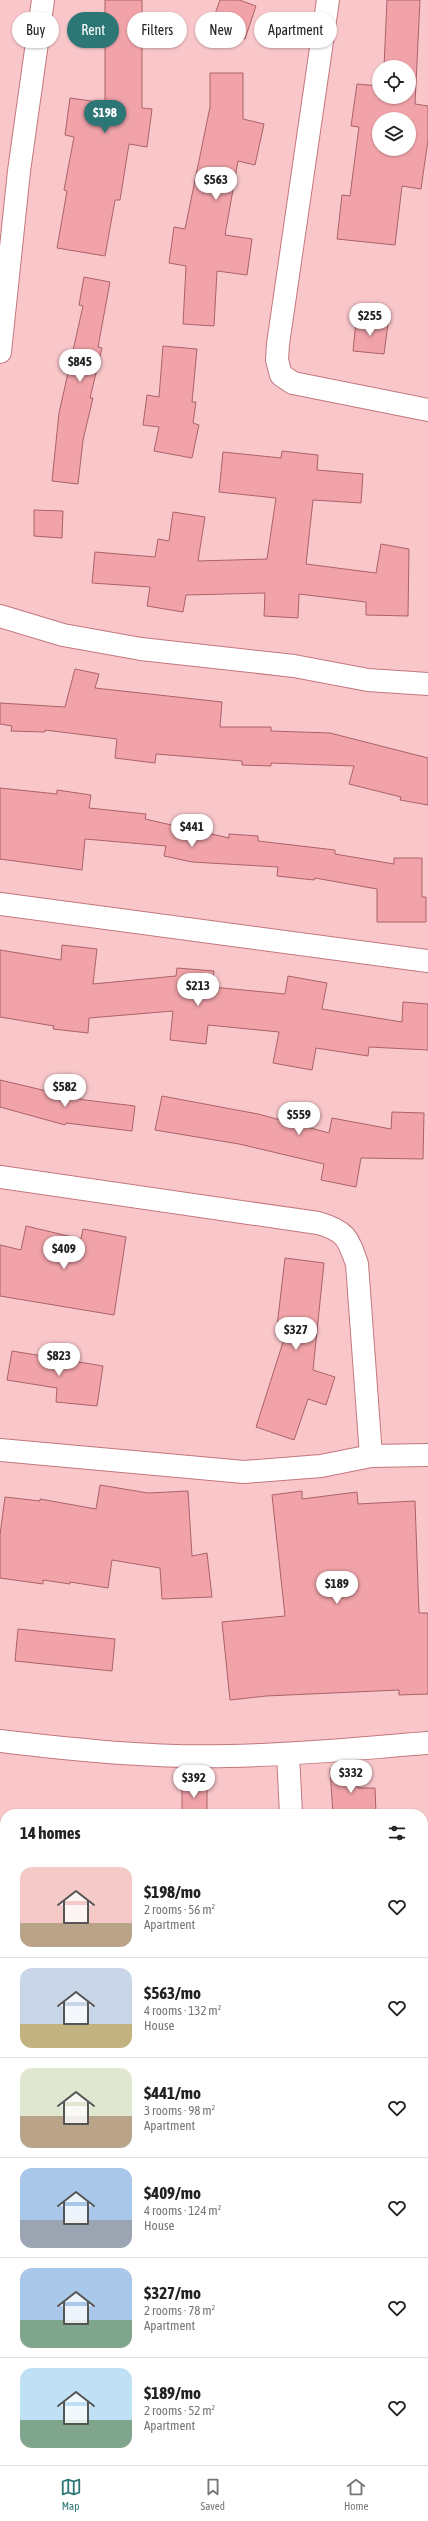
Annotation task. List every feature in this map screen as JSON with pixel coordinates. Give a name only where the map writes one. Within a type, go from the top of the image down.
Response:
[{"type":"street","points":[[0,352],[19,171],[43,0]]},
{"type":"street","points":[[328,0],[278,344],[277,360],[281,375],[293,383],[428,410]]},
{"type":"street","points":[[0,616],[63,635],[141,649],[294,666],[368,680],[428,684]]},
{"type":"street","points":[[0,904],[428,961]]},
{"type":"street","points":[[0,1177],[318,1223],[339,1229],[349,1241],[357,1264],[371,1456]]},
{"type":"street","points":[[0,1450],[244,1472],[321,1466],[371,1456],[428,1455]]},
{"type":"street","points":[[0,1741],[127,1753],[228,1756],[288,1754],[428,1743]]},
{"type":"street","points":[[288,1754],[291,1809]]},
{"type":"building","points":[[105,0],[142,0],[142,12],[127,12],[127,48],[142,48],[142,108],[152,109],[147,147],[129,144],[120,200],[115,200],[105,256],[57,248],[67,191],[64,190],[74,137],[65,135],[70,98],[105,103],[105,48],[119,48],[119,12],[105,12]]},
{"type":"building","points":[[220,0],[239,0],[256,6],[246,36],[246,12],[216,12]]},
{"type":"building","points":[[387,0],[420,0],[416,83],[416,60],[384,60]]},
{"type":"building","points":[[210,73],[243,73],[243,119],[264,124],[255,165],[238,161],[225,235],[252,239],[247,275],[217,271],[214,326],[183,324],[186,266],[169,263],[174,227],[185,229],[210,107]]},
{"type":"building","points":[[357,84],[372,85],[372,104],[415,104],[428,106],[428,140],[421,189],[402,186],[395,245],[337,239],[342,195],[350,196],[359,127],[351,126]]},
{"type":"building","points":[[84,277],[110,282],[98,347],[102,348],[90,398],[93,398],[83,440],[78,484],[52,481],[59,413],[83,306],[79,305]]},
{"type":"building","points":[[356,321],[388,324],[384,354],[353,351]]},
{"type":"building","points":[[163,346],[197,349],[192,402],[196,402],[193,423],[199,425],[192,458],[154,451],[159,427],[143,425],[147,395],[159,397]]},
{"type":"building","points":[[282,451],[318,455],[317,470],[363,474],[361,503],[313,500],[306,564],[376,573],[381,544],[409,549],[408,616],[366,615],[366,602],[299,594],[298,618],[264,616],[265,593],[186,595],[183,612],[147,606],[150,587],[92,583],[95,552],[155,557],[158,539],[169,541],[173,512],[205,517],[198,561],[267,559],[276,498],[219,492],[223,452],[281,458]]},
{"type":"building","points":[[34,510],[63,511],[62,538],[34,536]]},
{"type":"building","points":[[75,669],[99,674],[95,688],[222,702],[220,727],[271,727],[271,731],[330,733],[428,758],[428,805],[400,800],[401,797],[349,784],[354,766],[271,763],[271,766],[242,765],[242,761],[156,754],[155,763],[115,758],[117,739],[45,730],[45,732],[11,731],[12,726],[0,724],[0,703],[65,707]]},
{"type":"building","points":[[0,788],[57,794],[57,790],[91,795],[89,808],[146,814],[145,819],[229,838],[229,834],[258,836],[258,841],[335,850],[335,854],[394,864],[394,858],[422,858],[422,897],[426,897],[426,922],[377,922],[377,889],[315,878],[314,880],[277,876],[278,867],[192,862],[164,856],[166,846],[85,839],[82,870],[0,859]]},
{"type":"building","points":[[62,945],[97,949],[93,984],[176,976],[177,968],[214,971],[212,987],[285,994],[288,976],[327,983],[322,1009],[402,1022],[403,1002],[428,1004],[428,1050],[369,1047],[368,1056],[316,1048],[312,1070],[273,1063],[279,1032],[208,1025],[206,1044],[170,1040],[173,1011],[89,1018],[88,1033],[53,1029],[54,1026],[0,1017],[0,950],[61,960]]},
{"type":"building","points":[[0,1080],[85,1100],[135,1106],[132,1131],[66,1123],[65,1125],[0,1107]]},
{"type":"building","points":[[162,1096],[258,1114],[329,1133],[332,1118],[391,1129],[392,1112],[424,1113],[423,1159],[361,1158],[356,1187],[321,1180],[324,1164],[239,1144],[155,1130]]},
{"type":"building","points":[[26,1226],[81,1239],[83,1229],[126,1237],[114,1315],[0,1296],[0,1245],[21,1250]]},
{"type":"building","points":[[285,1258],[324,1263],[313,1370],[335,1377],[326,1405],[308,1399],[294,1440],[256,1427],[285,1336],[276,1335]]},
{"type":"building","points":[[12,1351],[103,1366],[97,1406],[56,1402],[57,1388],[7,1380]]},
{"type":"building","points":[[100,1485],[148,1493],[188,1491],[192,1556],[207,1553],[212,1597],[162,1599],[160,1568],[112,1560],[108,1588],[70,1582],[70,1584],[43,1580],[43,1584],[0,1578],[0,1535],[5,1497],[40,1501],[40,1499],[96,1509]]},
{"type":"building","points":[[302,1491],[302,1499],[357,1492],[358,1504],[415,1501],[419,1613],[428,1613],[428,1694],[399,1695],[399,1690],[266,1696],[230,1700],[222,1622],[285,1616],[272,1495]]},
{"type":"building","points":[[18,1629],[115,1639],[112,1671],[15,1661]]},
{"type":"building","points":[[356,1767],[358,1788],[375,1788],[376,1809],[333,1809],[330,1769]]},
{"type":"building","points":[[182,1784],[207,1784],[207,1809],[182,1809]]}]
